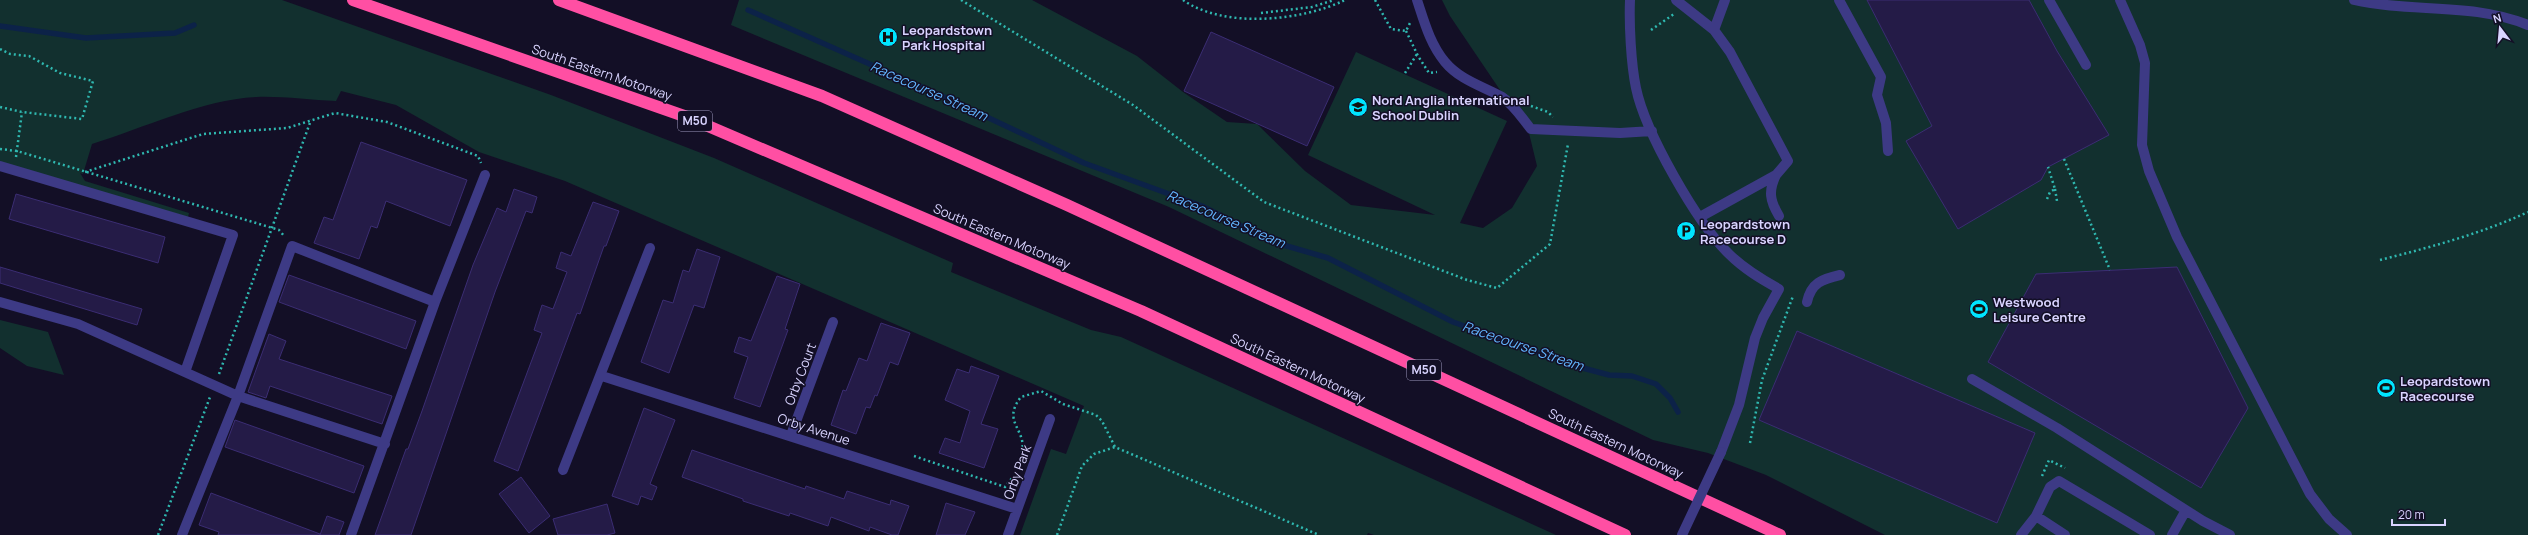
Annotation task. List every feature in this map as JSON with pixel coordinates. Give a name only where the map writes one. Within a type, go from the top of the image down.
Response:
[{"type":"highway","name":"South Eastern Motorway","points":[[353,0],[687,117],[1141,311],[1625,535]]},
{"type":"highway","name":"South Eastern Motorway","points":[[558,0],[822,96],[1067,205],[1780,535]]},
{"type":"street","points":[[1630,0],[1636,87],[1652,131],[1700,217],[1728,254],[1754,275],[1779,289],[1763,318],[1755,338],[1739,405],[1721,452],[1682,535]]},
{"type":"street","points":[[1714,30],[1724,0]]},
{"type":"street","points":[[1839,0],[1881,77],[1877,95],[1886,123],[1888,151]]},
{"type":"street","points":[[2049,0],[2086,65]]},
{"type":"street","points":[[2120,0],[2140,45],[2145,63],[2142,145],[2151,178],[2177,237],[2310,494],[2329,519],[2347,535]]},
{"type":"street","points":[[2354,0],[2454,8],[2514,19],[2528,25]]},
{"type":"street","points":[[1680,3],[1714,30],[1730,52],[1788,161],[1776,175],[1771,186],[1771,201],[1779,216]]},
{"type":"street","points":[[1418,4],[1434,46],[1444,62],[1459,75],[1503,98],[1512,105],[1531,129],[1620,133],[1652,131]]},
{"type":"street","points":[[0,166],[233,235],[185,372]]},
{"type":"street","points":[[351,535],[435,302],[485,175]]},
{"type":"street","points":[[1700,217],[1776,175]]},
{"type":"street","points":[[182,535],[238,396],[292,246],[435,302]]},
{"type":"street","points":[[563,470],[602,376],[650,248]]},
{"type":"street","points":[[1807,302],[1809,290],[1821,279],[1840,275]]},
{"type":"street","points":[[0,302],[78,324],[238,396],[385,444]]},
{"type":"street","name":"Orby Court","points":[[791,435],[833,322]]},
{"type":"street","name":"Orby Avenue","points":[[602,376],[791,435],[1017,509]]},
{"type":"street","points":[[1972,379],[2092,449],[2186,510],[2230,535]]},
{"type":"street","name":"Orby Park","points":[[1008,535],[1050,419]]},
{"type":"street","points":[[2021,535],[2036,516],[2050,487],[2059,481],[2150,535]]},
{"type":"street","points":[[2172,535],[2186,510]]},
{"type":"street","points":[[2036,516],[2065,535]]},
{"type":"path","points":[[961,0],[1133,106],[1264,202],[1467,280],[1497,288],[1550,244],[1571,130]]},
{"type":"path","points":[[1183,0],[1223,16],[1262,18],[1319,10],[1345,0]]},
{"type":"path","points":[[1261,13],[1312,7],[1334,0]]},
{"type":"path","points":[[1375,0],[1391,29],[1402,32],[1406,31],[1418,4]]},
{"type":"path","points":[[1651,30],[1680,3]]},
{"type":"path","points":[[0,49],[10,54],[29,56],[60,73],[93,81],[82,119],[22,112],[0,107]]},
{"type":"path","points":[[1405,73],[1417,54]]},
{"type":"path","points":[[1528,103],[1551,115],[1555,123]]},
{"type":"path","points":[[15,170],[22,112]]},
{"type":"path","points":[[85,172],[203,134],[286,128],[335,113],[387,122],[478,156],[485,175]]},
{"type":"path","points":[[158,535],[312,120]]},
{"type":"path","points":[[0,149],[17,151],[280,230],[292,246]]},
{"type":"path","points":[[2064,159],[2110,270]]},
{"type":"path","points":[[2048,167],[2057,201]]},
{"type":"path","points":[[2047,199],[2050,192],[2055,189]]},
{"type":"path","points":[[2380,260],[2458,240],[2495,227],[2528,212]]},
{"type":"path","points":[[1750,443],[1762,380],[1793,296]]},
{"type":"path","points":[[1021,457],[1023,442],[1013,420],[1013,410],[1021,397],[1034,392],[1050,395],[1063,404],[1096,415],[1102,421],[1115,447],[1319,535]]},
{"type":"path","points":[[1057,535],[1082,466],[1094,454],[1115,447]]},
{"type":"path","points":[[914,456],[1005,486],[1008,485],[1014,474]]},
{"type":"green space","points":[[0,0],[282,0],[551,95],[714,158],[953,263],[951,272],[1091,330],[1121,337],[1556,535],[1374,535],[1368,533],[1367,535],[1020,535],[1051,449],[1066,454],[1084,406],[565,181],[479,152],[396,105],[341,91],[336,101],[266,97],[235,99],[194,109],[92,144],[83,174],[80,173],[85,181],[189,213],[188,217],[0,164]]},
{"type":"green space","points":[[739,0],[1032,0],[1137,56],[1183,92],[1227,122],[1257,124],[1305,171],[1351,205],[1435,215],[1308,155],[1356,52],[1507,121],[1460,223],[1483,228],[1512,208],[1537,166],[1529,133],[1450,16],[1442,0],[2528,0],[2528,535],[1885,535],[1766,475],[1708,453],[1653,440],[1169,207],[731,25]]},
{"type":"green space","points":[[0,320],[48,332],[64,375],[27,366],[0,348]]},
{"type":"building","points":[[1867,0],[2029,0],[2057,51],[2109,135],[2048,167],[2041,180],[1958,229],[1906,141],[1932,126]]},
{"type":"building","points":[[1211,32],[1334,87],[1307,146],[1184,91]]},
{"type":"building","points":[[361,142],[467,180],[450,226],[386,201],[377,228],[371,226],[359,259],[314,243],[324,217],[333,220]]},
{"type":"building","points":[[514,189],[537,197],[532,213],[526,211],[495,292],[411,535],[375,535],[406,449],[408,449],[422,411],[473,265],[497,208],[506,212]]},
{"type":"building","points":[[16,194],[165,237],[158,263],[9,219]]},
{"type":"building","points":[[593,202],[619,211],[606,246],[604,246],[580,314],[577,313],[518,471],[494,461],[542,333],[534,330],[542,305],[553,309],[567,272],[556,268],[561,252],[571,256]]},
{"type":"building","points":[[697,249],[720,257],[704,308],[694,305],[669,373],[641,362],[663,300],[673,303],[683,270],[689,272]]},
{"type":"building","points":[[0,267],[142,309],[137,325],[0,283]]},
{"type":"building","points":[[2177,267],[2248,408],[2201,488],[1988,362],[2036,274]]},
{"type":"building","points":[[289,275],[416,321],[406,349],[279,302]]},
{"type":"building","points":[[777,276],[800,284],[785,329],[788,330],[760,407],[734,398],[748,357],[734,352],[739,337],[751,341]]},
{"type":"building","points":[[881,323],[910,333],[898,365],[890,362],[877,396],[875,395],[870,408],[866,407],[856,434],[831,425],[843,390],[846,391],[859,358],[867,361]]},
{"type":"building","points":[[1797,331],[2035,433],[1997,523],[1759,420]]},
{"type":"building","points":[[269,334],[286,341],[279,359],[392,396],[382,424],[270,386],[266,398],[248,392]]},
{"type":"building","points":[[971,366],[999,376],[981,424],[998,429],[984,468],[939,453],[945,438],[960,443],[970,411],[945,400],[957,369],[969,373]]},
{"type":"building","points":[[644,408],[675,420],[650,484],[657,487],[652,500],[641,496],[638,505],[612,496]]},
{"type":"building","points":[[235,420],[364,466],[354,493],[225,447]]},
{"type":"building","points":[[692,450],[805,489],[806,486],[844,499],[847,491],[890,505],[891,500],[909,506],[898,535],[892,535],[870,527],[869,531],[831,517],[828,526],[790,513],[789,516],[743,501],[743,499],[682,477]]},
{"type":"building","points":[[521,477],[550,516],[529,533],[499,494]]},
{"type":"building","points":[[211,493],[320,535],[218,535],[219,532],[199,525]]},
{"type":"building","points":[[946,503],[975,512],[965,535],[936,535]]},
{"type":"building","points":[[607,504],[615,533],[607,535],[558,535],[553,519]]},
{"type":"building","points":[[327,516],[344,522],[339,535],[320,535]]},
{"type":"waterway","name":"Racecourse Stream","points":[[748,10],[953,101],[1084,163],[1202,206],[1273,242],[1328,258],[1453,322],[1579,367],[1609,375],[1632,376],[1656,384],[1670,398],[1678,412]]},
{"type":"waterway","name":"Racecourse Stream","points":[[0,26],[86,38],[175,33],[194,25]]},
{"type":"place","name":"Leopardstown Park Hospital","points":[[888,37]]},
{"type":"place","name":"Nord Anglia International School Dublin","points":[[1358,107]]},
{"type":"place","name":"Leopardstown Racecourse D","points":[[1686,231]]},
{"type":"place","name":"Westwood Leisure Centre","points":[[1979,309]]},
{"type":"place","name":"Leopardstown Racecourse","points":[[2386,388]]}]
